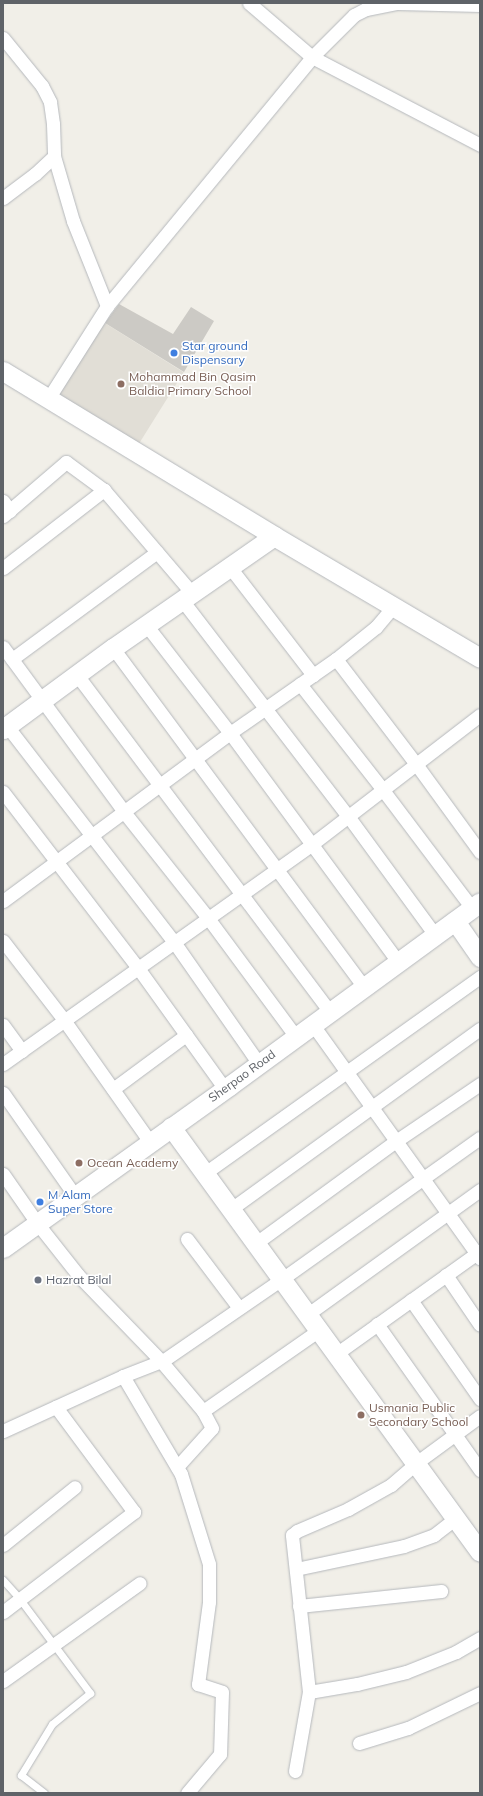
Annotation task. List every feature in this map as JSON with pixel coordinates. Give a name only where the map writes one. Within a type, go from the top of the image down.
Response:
[{"type":"street","points":[[249,3],[312,57],[480,145]]},
{"type":"street","points":[[48,399],[107,306],[312,57],[350,20],[366,8],[398,3],[480,5]]},
{"type":"street","points":[[3,38],[42,86],[50,102],[53,124],[54,156],[73,221],[107,306]]},
{"type":"street","points":[[3,198],[35,174],[54,156]]},
{"type":"street","points":[[3,371],[274,536],[480,658]]},
{"type":"street","points":[[5,509],[66,462],[104,490],[157,552],[265,708],[348,816],[435,935]]},
{"type":"street","points":[[3,568],[104,490]]},
{"type":"street","points":[[259,1064],[174,942],[6,723],[43,700],[113,648],[147,626],[229,566],[274,536]]},
{"type":"street","points":[[12,659],[157,552]]},
{"type":"street","points":[[229,566],[313,675]]},
{"type":"street","points":[[3,901],[159,787],[194,759],[265,708],[336,660],[376,627],[393,607]]},
{"type":"street","points":[[147,626],[230,733],[398,962]]},
{"type":"street","points":[[3,647],[124,812],[208,918],[296,1037]]},
{"type":"street","points":[[113,648],[364,987]]},
{"type":"street","points":[[336,660],[416,764],[480,852]]},
{"type":"street","points":[[77,675],[159,787],[242,894],[330,1012]]},
{"type":"street","points":[[300,684],[476,905]]},
{"type":"street","points":[[3,1064],[311,845],[480,715]]},
{"type":"street","points":[[3,792],[138,968],[225,1089]]},
{"type":"street","name":"Sherpao Road","points":[[3,1248],[225,1089],[476,905]]},
{"type":"street","points":[[454,921],[480,957]]},
{"type":"street","points":[[3,941],[64,1020],[150,1142]]},
{"type":"street","points":[[205,1173],[480,977]]},
{"type":"street","points":[[313,1024],[479,1254],[446,1275],[336,1354]]},
{"type":"street","points":[[3,1026],[22,1051]]},
{"type":"street","points":[[231,1209],[480,1029]]},
{"type":"street","points":[[113,1089],[186,1035]]},
{"type":"street","points":[[256,1243],[396,1141],[480,1084]]},
{"type":"street","points":[[3,1093],[74,1196]]},
{"type":"street","points":[[171,1127],[480,1552]]},
{"type":"street","points":[[3,1431],[123,1376],[161,1361],[282,1279],[480,1138]]},
{"type":"street","points":[[3,1174],[37,1223],[78,1275],[161,1361],[203,1411],[212,1428],[177,1467]]},
{"type":"street","points":[[308,1314],[480,1190]]},
{"type":"street","points":[[187,1240],[239,1308]]},
{"type":"street","points":[[446,1275],[480,1324]]},
{"type":"street","points":[[411,1300],[480,1399]]},
{"type":"street","points":[[378,1324],[480,1470]]},
{"type":"street","points":[[203,1411],[319,1330]]},
{"type":"street","points":[[123,1376],[181,1474],[209,1564],[209,1602],[198,1684],[222,1692],[220,1754],[188,1793]]},
{"type":"street","points":[[3,1612],[19,1598],[134,1512],[56,1407]]},
{"type":"street","points":[[295,1771],[309,1692],[296,1569],[291,1540],[294,1533],[348,1509],[391,1485],[416,1463],[480,1416]]},
{"type":"street","points":[[3,1545],[75,1487]]},
{"type":"street","points":[[296,1569],[404,1546],[434,1535],[456,1518]]},
{"type":"street","points":[[3,1681],[140,1583]]},
{"type":"street","points":[[299,1606],[441,1591]]},
{"type":"street","points":[[309,1692],[357,1684],[406,1672],[456,1652],[480,1638]]},
{"type":"street","points":[[359,1743],[408,1728],[480,1693]]},
{"type":"lane","points":[[3,1580],[19,1598],[90,1693],[52,1724],[22,1775],[44,1793]]},
{"type":"shaded area","name":"Mohammad Bin Qasim Baldia Primary School","points":[[103,322],[184,372],[138,445],[57,395]]},
{"type":"building","name":"Star ground Dispensary","points":[[119,304],[173,334],[191,307],[214,321],[184,372],[105,323]]},
{"type":"place","name":"Star ground Dispensary","points":[[174,353]]},
{"type":"place","name":"Mohammad Bin Qasim Baldia Primary School","points":[[121,384]]},
{"type":"place","name":"Ocean Academy","points":[[79,1163]]},
{"type":"place","name":"M Alam Super Store","points":[[40,1202]]},
{"type":"place","name":"Hazrat Bilal","points":[[38,1280]]},
{"type":"place","name":"Usmania Public Secondary School","points":[[361,1415]]}]
